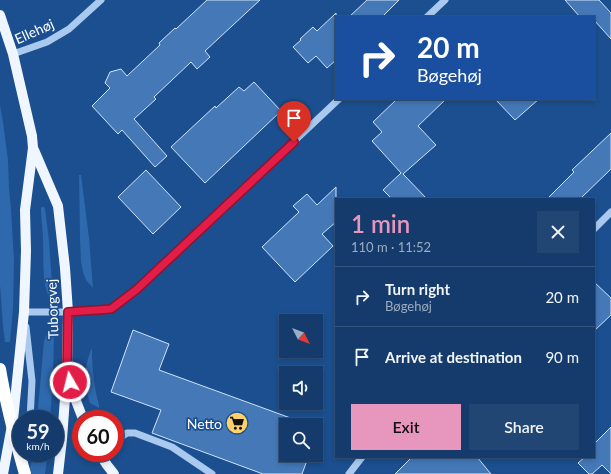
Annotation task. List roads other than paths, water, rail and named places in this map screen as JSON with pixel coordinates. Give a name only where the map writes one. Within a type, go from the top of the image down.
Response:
[{"type":"highway","points":[[0,369],[9,417],[25,474]]},
{"type":"main road","name":"Tuborgvej","points":[[0,15],[13,54],[32,136],[33,148],[26,210],[24,312],[13,420],[3,474]]},
{"type":"main road","name":"Tuborgvej","points":[[33,148],[58,206],[65,268],[68,312],[67,371],[58,474]]},
{"type":"main road","points":[[67,371],[80,410]]},
{"type":"main road","points":[[105,462],[114,474]]},
{"type":"street","name":"Ellehøj","points":[[13,54],[47,42],[69,29],[101,0]]},
{"type":"street","points":[[428,16],[445,0]]},
{"type":"street","points":[[30,410],[32,381],[24,312],[68,312],[111,309],[136,290],[338,100]]},
{"type":"street","points":[[595,228],[611,212]]},
{"type":"street","points":[[124,435],[127,433],[135,433],[172,447],[212,474]]},
{"type":"street","points":[[349,474],[361,458]]},
{"type":"street","points":[[22,474],[24,462]]},
{"type":"place","name":"Netto","points":[[237,423]]}]
